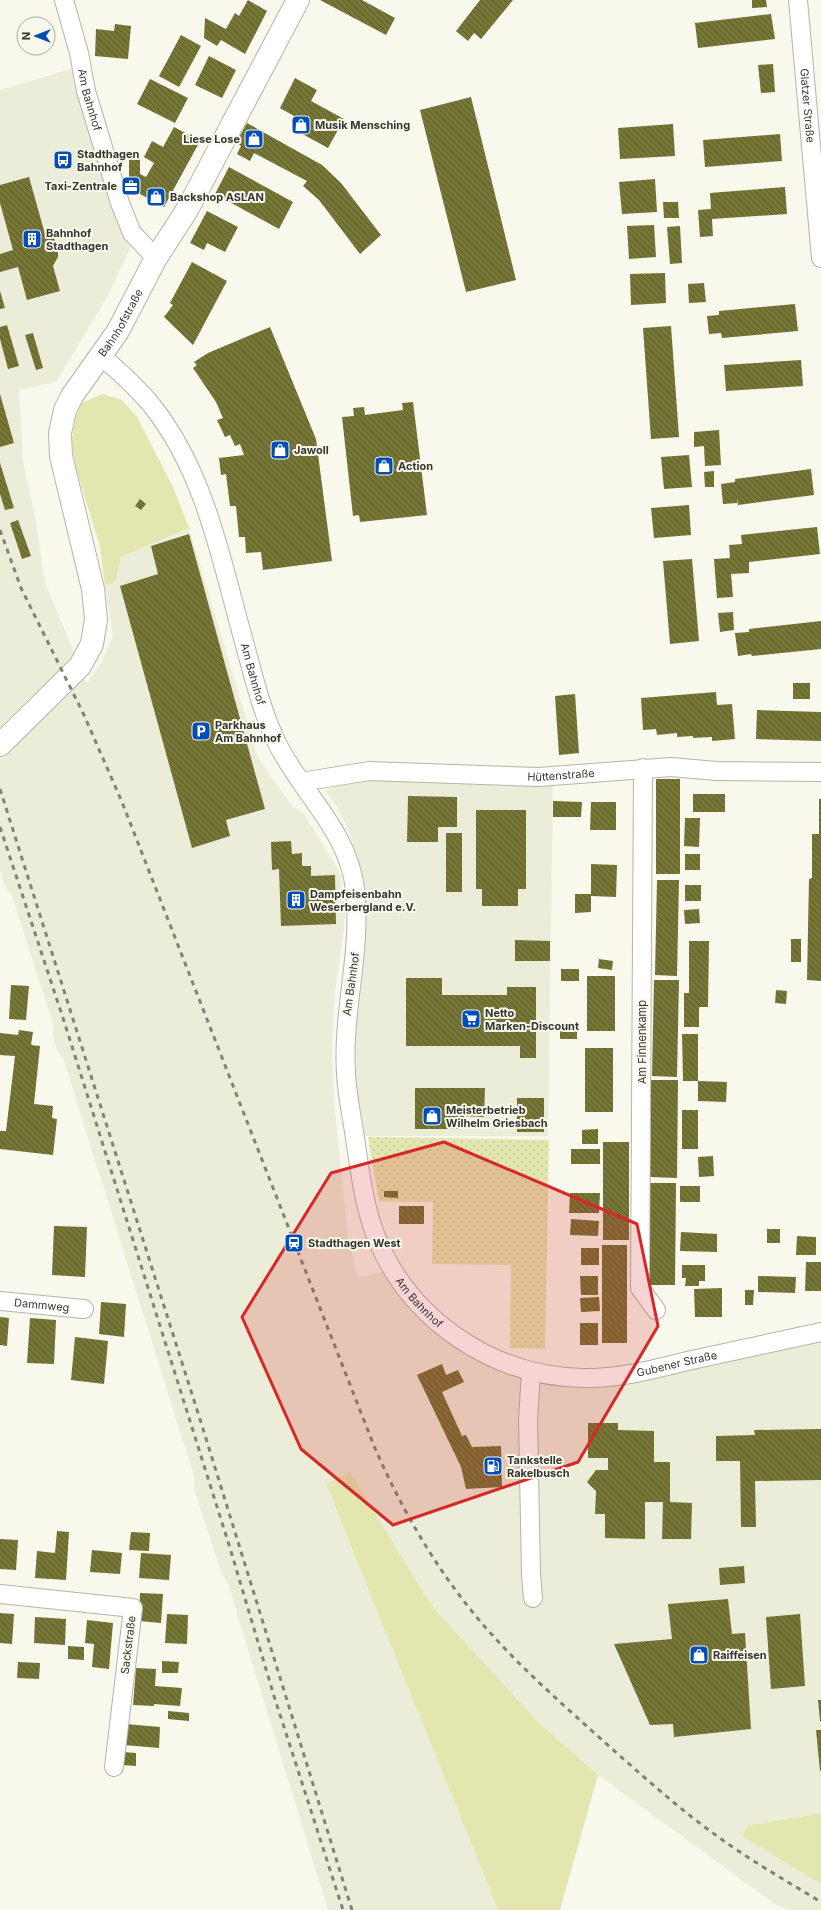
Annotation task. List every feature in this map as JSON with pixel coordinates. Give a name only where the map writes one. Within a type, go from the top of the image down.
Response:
[{"type":"main road","name":"Bahnhofstraße","points":[[0,745],[80,666],[92,644],[96,619],[93,589],[61,456],[60,433],[65,410],[72,396],[118,331],[156,258],[187,210],[298,0]]},
{"type":"street","name":"Am Bahnhof","points":[[64,0],[79,53],[86,91],[120,203],[132,233],[156,258]]},
{"type":"street","name":"Glatzer Straße","points":[[798,0],[816,142],[821,258]]},
{"type":"street","name":"Am Bahnhof","points":[[101,356],[132,384],[153,407],[175,438],[195,477],[210,522],[261,706],[278,745],[301,782],[332,826],[347,854],[355,885],[358,920],[357,943],[346,1019],[346,1071],[359,1166],[366,1204],[376,1237],[391,1268],[412,1298],[428,1316],[452,1334],[482,1353],[500,1362],[531,1372]]},
{"type":"street","name":"Hüttenstraße","points":[[301,782],[369,771],[539,777],[671,767],[716,771],[821,772]]},
{"type":"street","name":"Am Finnenkamp","points":[[643,768],[640,1288],[656,1310]]},
{"type":"street","name":"Dammweg","points":[[0,1301],[84,1309]]},
{"type":"street","name":"Gubener Straße","points":[[531,1372],[585,1379],[636,1373],[821,1332]]},
{"type":"street","points":[[531,1372],[528,1419],[531,1574],[533,1598]]},
{"type":"street","name":"Sackstraße","points":[[0,1594],[133,1608],[114,1767]]},
{"type":"highlighted area","points":[[444,1142],[637,1224],[658,1326],[578,1462],[393,1525],[301,1449],[242,1317],[331,1173]]},
{"type":"shaded area","points":[[77,67],[123,234],[130,249],[107,297],[56,382],[19,390],[23,461],[36,522],[45,583],[87,683],[102,662],[113,636],[105,586],[116,579],[121,557],[189,528],[258,758],[292,806],[304,814],[338,869],[341,879],[345,912],[335,991],[332,1042],[334,1101],[348,1237],[358,1277],[401,1268],[428,1305],[472,1339],[525,1362],[586,1373],[821,1337],[821,1813],[747,1826],[742,1836],[821,1884],[821,1910],[788,1910],[775,1904],[598,1775],[538,1722],[453,1631],[424,1594],[326,1484],[498,1910],[328,1910],[228,1584],[221,1572],[194,1488],[194,1476],[63,1058],[56,1048],[53,1034],[53,1023],[11,894],[4,884],[0,870],[0,90]]},
{"type":"shaded area","points":[[369,779],[553,781],[548,1136],[361,1136],[354,1088],[353,1018],[366,916],[363,887],[357,855],[346,824],[337,807],[325,790],[351,782]]},
{"type":"green space","points":[[103,394],[122,400],[137,417],[173,487],[189,528],[121,557],[116,580],[105,586],[100,547],[75,465],[72,443],[75,419],[81,403]]},
{"type":"green space","points":[[368,1137],[549,1140],[545,1349],[510,1348],[511,1265],[432,1264],[433,1202],[379,1201]]},
{"type":"green space","points":[[350,1472],[424,1594],[439,1614],[538,1722],[598,1775],[560,1910],[498,1910],[326,1484]]},
{"type":"green space","points":[[821,1813],[821,1884],[742,1836],[747,1826]]},
{"type":"building","points":[[248,0],[267,11],[245,54],[221,40],[217,46],[204,38],[205,18],[226,29],[235,13],[239,16]]},
{"type":"building","points":[[320,0],[362,0],[395,18],[386,35]]},
{"type":"building","points":[[480,0],[513,0],[481,39],[474,33],[468,41],[456,31]]},
{"type":"building","points":[[752,0],[766,0],[767,7],[752,8]]},
{"type":"building","points":[[771,14],[775,39],[698,48],[695,23]]},
{"type":"building","points":[[115,24],[131,26],[128,59],[95,56],[96,29],[114,31]]},
{"type":"building","points":[[181,35],[201,46],[179,87],[159,76]]},
{"type":"building","points":[[209,56],[236,70],[222,98],[195,85]]},
{"type":"building","points":[[773,64],[775,92],[761,93],[758,65]]},
{"type":"building","points":[[295,78],[317,90],[311,101],[344,119],[328,148],[295,130],[301,120],[280,108]]},
{"type":"building","points":[[150,79],[188,98],[175,123],[137,104]]},
{"type":"building","points":[[471,97],[516,280],[466,292],[420,110]]},
{"type":"building","points":[[247,123],[322,165],[341,183],[381,235],[360,254],[319,200],[303,186],[307,181],[254,153],[250,161],[237,154],[241,146],[236,143]]},
{"type":"building","points":[[673,124],[675,156],[620,159],[618,128]]},
{"type":"building","points":[[174,127],[200,141],[164,207],[129,188],[129,155],[140,155],[140,174],[146,177],[154,163],[144,157],[152,141],[163,147]]},
{"type":"building","points":[[780,134],[782,161],[705,167],[703,140]]},
{"type":"building","points":[[229,167],[293,202],[279,229],[215,194]]},
{"type":"building","name":"Bahnhof Stadthagen","points":[[29,177],[45,234],[53,237],[58,245],[58,257],[53,266],[60,291],[27,300],[18,267],[0,272],[0,254],[13,250],[0,203],[0,185]]},
{"type":"building","points":[[655,179],[657,212],[622,214],[619,182]]},
{"type":"building","points":[[785,187],[787,214],[712,219],[713,236],[700,237],[698,210],[711,209],[710,193]]},
{"type":"building","points":[[663,202],[678,202],[679,218],[664,218]]},
{"type":"building","points":[[207,211],[238,227],[225,252],[207,243],[204,250],[190,243]]},
{"type":"building","points":[[654,225],[656,257],[629,259],[627,226]]},
{"type":"building","points":[[680,226],[682,263],[670,264],[667,227]]},
{"type":"building","points":[[192,262],[227,281],[193,345],[164,317],[173,305],[170,303]]},
{"type":"building","points":[[665,273],[666,303],[631,305],[630,274]]},
{"type":"building","points":[[704,283],[706,302],[689,303],[688,284]]},
{"type":"building","points":[[0,291],[5,308],[0,309]]},
{"type":"building","points":[[795,304],[798,331],[722,338],[721,333],[709,334],[707,316],[719,315],[719,311]]},
{"type":"building","points":[[7,325],[19,366],[8,369],[0,339],[0,327]]},
{"type":"building","points":[[671,326],[679,437],[651,439],[643,328]]},
{"type":"building","name":"Jawoll","points":[[270,327],[316,439],[332,561],[263,570],[261,552],[246,553],[245,537],[239,537],[236,506],[230,506],[226,474],[221,475],[219,458],[244,455],[240,444],[235,446],[230,435],[225,437],[217,420],[223,418],[216,402],[193,368],[197,365],[194,362],[208,353]]},
{"type":"building","points":[[33,333],[43,368],[36,370],[25,335]]},
{"type":"building","points":[[801,360],[803,386],[726,391],[724,365]]},
{"type":"building","points":[[0,394],[14,443],[0,447]]},
{"type":"building","name":"Action","points":[[413,402],[427,515],[360,522],[359,515],[353,516],[342,417],[354,416],[353,408],[364,407],[365,415],[403,410],[402,403]]},
{"type":"building","points":[[719,430],[721,465],[705,466],[704,446],[694,447],[694,432]]},
{"type":"building","points":[[689,455],[692,487],[664,489],[661,457]]},
{"type":"building","points":[[0,463],[14,508],[5,510],[0,494]]},
{"type":"building","points":[[811,469],[814,495],[738,505],[737,498],[737,503],[723,504],[721,484],[735,482],[735,479]]},
{"type":"building","points":[[714,471],[714,487],[705,487],[704,472]]},
{"type":"building","points":[[140,499],[146,504],[141,510],[135,506]]},
{"type":"building","points":[[689,505],[691,535],[654,538],[651,508]]},
{"type":"building","points":[[18,520],[31,556],[22,559],[10,523]]},
{"type":"building","points":[[817,527],[820,554],[749,562],[749,573],[731,574],[733,597],[717,598],[714,559],[730,558],[729,545],[742,544],[741,535]]},
{"type":"building","name":"Parkhaus Am Bahnhof","points":[[189,534],[265,809],[226,820],[230,836],[192,848],[120,586],[158,574],[151,546]]},
{"type":"building","points":[[692,559],[699,641],[670,644],[663,561]]},
{"type":"building","points":[[733,612],[734,630],[720,632],[718,613]]},
{"type":"building","points":[[821,621],[821,649],[738,656],[735,633],[749,632],[749,629]]},
{"type":"building","points":[[793,683],[810,683],[810,699],[793,699]]},
{"type":"building","points":[[716,692],[717,705],[732,704],[735,739],[712,741],[712,737],[677,737],[677,733],[657,735],[656,729],[643,730],[641,698]]},
{"type":"building","points":[[575,694],[579,753],[559,755],[555,696]]},
{"type":"building","points":[[757,710],[821,712],[821,741],[756,739]]},
{"type":"building","points":[[656,779],[680,779],[680,874],[656,874]]},
{"type":"building","points":[[693,794],[725,794],[725,812],[693,812]]},
{"type":"building","points":[[408,796],[457,797],[457,827],[438,827],[438,842],[407,842]]},
{"type":"building","points":[[819,799],[821,799],[821,981],[807,980],[809,879],[812,878],[812,834],[819,834]]},
{"type":"building","points":[[553,801],[582,802],[581,817],[553,817]]},
{"type":"building","points":[[591,802],[616,802],[616,830],[590,830]]},
{"type":"building","points":[[476,810],[526,810],[526,889],[518,889],[518,906],[482,906],[482,889],[476,889]]},
{"type":"building","points":[[685,818],[700,818],[699,847],[684,846]]},
{"type":"building","points":[[446,833],[462,833],[462,892],[446,892]]},
{"type":"building","name":"Dampfeisenbahn Weserbergland e.V.","points":[[291,841],[292,854],[302,853],[302,866],[311,866],[311,876],[335,875],[336,924],[281,926],[279,869],[272,870],[271,842]]},
{"type":"building","points":[[685,854],[700,854],[700,870],[685,870]]},
{"type":"building","points":[[591,864],[617,865],[616,897],[591,896],[591,912],[575,913],[575,894],[591,894]]},
{"type":"building","points":[[657,880],[679,880],[677,976],[655,975]]},
{"type":"building","points":[[685,885],[701,885],[701,901],[685,901]]},
{"type":"building","points":[[699,909],[700,923],[685,924],[684,910]]},
{"type":"building","points":[[791,939],[801,939],[801,962],[791,962]]},
{"type":"building","points":[[515,940],[550,941],[550,961],[515,961]]},
{"type":"building","points":[[689,941],[709,941],[708,1007],[699,1007],[699,1027],[684,1027],[684,993],[689,993]]},
{"type":"building","points":[[599,959],[613,961],[612,970],[598,968]]},
{"type":"building","points":[[561,969],[579,969],[579,981],[561,981]]},
{"type":"building","points":[[587,976],[615,976],[615,1031],[587,1031]]},
{"type":"building","name":"Netto Marken-Discount","points":[[406,978],[442,978],[442,995],[507,995],[507,987],[536,987],[536,1058],[520,1058],[520,1046],[406,1046]]},
{"type":"building","points":[[654,980],[679,980],[677,1077],[652,1076]]},
{"type":"building","points":[[11,985],[29,986],[26,1020],[9,1019]]},
{"type":"building","points":[[776,990],[787,991],[786,1004],[775,1003]]},
{"type":"building","points":[[560,1029],[577,1029],[577,1039],[560,1039]]},
{"type":"building","points":[[19,1030],[33,1032],[31,1045],[40,1046],[34,1104],[53,1106],[52,1118],[57,1119],[53,1155],[0,1149],[0,1131],[6,1131],[15,1056],[0,1055],[0,1033],[18,1035]]},
{"type":"building","points":[[682,1034],[698,1034],[698,1081],[683,1081]]},
{"type":"building","points":[[585,1048],[613,1048],[613,1112],[585,1112]]},
{"type":"building","points":[[651,1080],[678,1080],[677,1178],[650,1177]]},
{"type":"building","points":[[698,1081],[727,1082],[726,1102],[698,1101]]},
{"type":"building","points":[[415,1088],[485,1088],[484,1117],[464,1116],[464,1129],[415,1129]]},
{"type":"building","points":[[517,1098],[544,1098],[544,1132],[517,1132]]},
{"type":"building","points":[[682,1110],[698,1110],[698,1149],[682,1149]]},
{"type":"building","points":[[598,1129],[598,1144],[582,1144],[582,1130]]},
{"type":"building","points":[[603,1142],[629,1142],[629,1240],[603,1240]]},
{"type":"building","points":[[571,1149],[600,1149],[600,1164],[571,1164]]},
{"type":"building","points":[[713,1156],[714,1176],[699,1177],[698,1157]]},
{"type":"building","points":[[650,1183],[676,1183],[675,1285],[649,1285]]},
{"type":"building","points":[[680,1186],[700,1186],[700,1202],[680,1202]]},
{"type":"building","points":[[384,1191],[398,1191],[398,1198],[384,1197]]},
{"type":"building","points":[[570,1193],[600,1193],[599,1213],[569,1213]]},
{"type":"building","points":[[399,1206],[424,1206],[424,1224],[399,1224]]},
{"type":"building","points":[[571,1219],[599,1221],[598,1236],[570,1235]]},
{"type":"building","points":[[54,1226],[87,1227],[85,1277],[52,1275]]},
{"type":"building","points":[[767,1229],[780,1229],[780,1243],[767,1243]]},
{"type":"building","points":[[681,1232],[717,1234],[717,1252],[680,1251]]},
{"type":"building","points":[[797,1236],[816,1237],[816,1255],[796,1255]]},
{"type":"building","points":[[602,1245],[627,1245],[627,1343],[602,1343]]},
{"type":"building","points":[[581,1248],[599,1248],[599,1265],[581,1265]]},
{"type":"building","points":[[806,1262],[821,1262],[821,1291],[805,1291]]},
{"type":"building","points":[[682,1265],[705,1265],[705,1281],[699,1281],[699,1286],[685,1286],[686,1278],[682,1278]]},
{"type":"building","points":[[580,1276],[598,1276],[598,1295],[581,1295]]},
{"type":"building","points":[[758,1276],[796,1277],[795,1293],[758,1292]]},
{"type":"building","points":[[722,1288],[722,1317],[695,1317],[694,1289]]},
{"type":"building","points":[[745,1290],[754,1290],[753,1305],[745,1305]]},
{"type":"building","points":[[599,1297],[600,1311],[581,1312],[580,1298]]},
{"type":"building","points":[[101,1302],[126,1304],[124,1337],[99,1334]]},
{"type":"building","points":[[0,1317],[9,1318],[7,1346],[0,1345]]},
{"type":"building","points":[[30,1318],[56,1320],[54,1364],[27,1363]]},
{"type":"building","points":[[580,1323],[598,1323],[598,1345],[580,1345]]},
{"type":"building","points":[[75,1337],[108,1341],[104,1384],[71,1380]]},
{"type":"building","points":[[442,1364],[446,1375],[458,1370],[464,1382],[442,1392],[462,1436],[466,1435],[472,1447],[501,1446],[502,1487],[466,1489],[461,1467],[417,1375]]},
{"type":"building","points":[[588,1423],[618,1423],[618,1430],[654,1431],[654,1462],[670,1462],[670,1502],[692,1503],[691,1539],[662,1539],[663,1502],[645,1502],[645,1539],[605,1538],[605,1514],[595,1514],[596,1491],[587,1482],[596,1470],[608,1470],[608,1458],[588,1458]]},
{"type":"building","points":[[821,1429],[821,1480],[755,1481],[756,1527],[741,1527],[740,1461],[716,1461],[716,1436],[755,1435],[754,1430]]},
{"type":"building","points":[[57,1531],[69,1532],[66,1580],[35,1578],[37,1551],[55,1553]]},
{"type":"building","points":[[131,1532],[150,1533],[149,1551],[129,1550]]},
{"type":"building","points":[[0,1539],[18,1540],[16,1570],[0,1569]]},
{"type":"building","points":[[92,1550],[122,1553],[120,1574],[90,1572]]},
{"type":"building","points":[[141,1553],[171,1555],[169,1580],[139,1578]]},
{"type":"building","points":[[744,1566],[745,1583],[720,1585],[719,1568]]},
{"type":"building","points":[[140,1593],[163,1594],[161,1623],[139,1621]]},
{"type":"building","points":[[728,1599],[732,1634],[745,1633],[751,1729],[674,1737],[673,1724],[650,1725],[614,1644],[672,1639],[668,1604]]},
{"type":"building","points":[[0,1613],[14,1614],[12,1644],[0,1643]]},
{"type":"building","points":[[167,1614],[188,1615],[187,1644],[165,1643]]},
{"type":"building","points":[[800,1614],[805,1686],[771,1689],[766,1617]]},
{"type":"building","points":[[35,1617],[66,1619],[65,1645],[34,1643]]},
{"type":"building","points":[[87,1620],[113,1623],[109,1669],[92,1667],[94,1644],[85,1643]]},
{"type":"building","points":[[68,1646],[84,1647],[84,1660],[68,1659]]},
{"type":"building","points":[[162,1661],[179,1662],[178,1673],[162,1673]]},
{"type":"building","points":[[18,1662],[40,1663],[39,1679],[17,1678]]},
{"type":"building","points":[[136,1668],[156,1669],[155,1686],[182,1688],[180,1706],[154,1704],[154,1706],[133,1705]]},
{"type":"building","points":[[818,1700],[821,1700],[821,1721],[820,1721]]},
{"type":"building","points":[[168,1711],[189,1713],[189,1721],[168,1719]]},
{"type":"building","points":[[126,1724],[160,1727],[159,1748],[124,1745]]},
{"type":"building","points":[[816,1730],[821,1730],[821,1771],[820,1771]]},
{"type":"building","points":[[123,1752],[136,1753],[136,1766],[122,1765]]},
{"type":"railway","points":[[0,530],[21,588],[84,715],[122,802],[374,1446],[412,1523],[442,1571],[476,1617],[530,1674],[656,1788],[690,1815],[748,1857],[821,1902]]},
{"type":"railway","points":[[0,789],[204,1432],[352,1910]]},
{"type":"railway","points":[[0,827],[64,1021],[230,1548],[274,1696],[343,1910]]},
{"type":"place","name":"Musik Mensching","points":[[301,125]]},
{"type":"place","name":"Liese Lose","points":[[254,139]]},
{"type":"place","name":"Stadthagen Bahnhof","points":[[63,160]]},
{"type":"place","name":"Taxi-Zentrale","points":[[131,186]]},
{"type":"place","name":"Backshop ASLAN","points":[[156,197]]},
{"type":"place","name":"Bahnhof Stadthagen","points":[[32,239]]},
{"type":"place","name":"Jawoll","points":[[280,450]]},
{"type":"place","name":"Action","points":[[384,466]]},
{"type":"place","name":"Parkhaus Am Bahnhof","points":[[201,731]]},
{"type":"place","name":"Dampfeisenbahn Weserbergland e.V.","points":[[296,900]]},
{"type":"place","name":"Netto Marken-Discount","points":[[471,1019]]},
{"type":"place","name":"Meisterbetrieb Wilhelm Griesbach","points":[[432,1116]]},
{"type":"place","name":"Stadthagen West","points":[[294,1243]]},
{"type":"place","name":"Tankstelle Rakelbusch","points":[[493,1466]]},
{"type":"place","name":"Raiffeisen","points":[[699,1655]]}]
